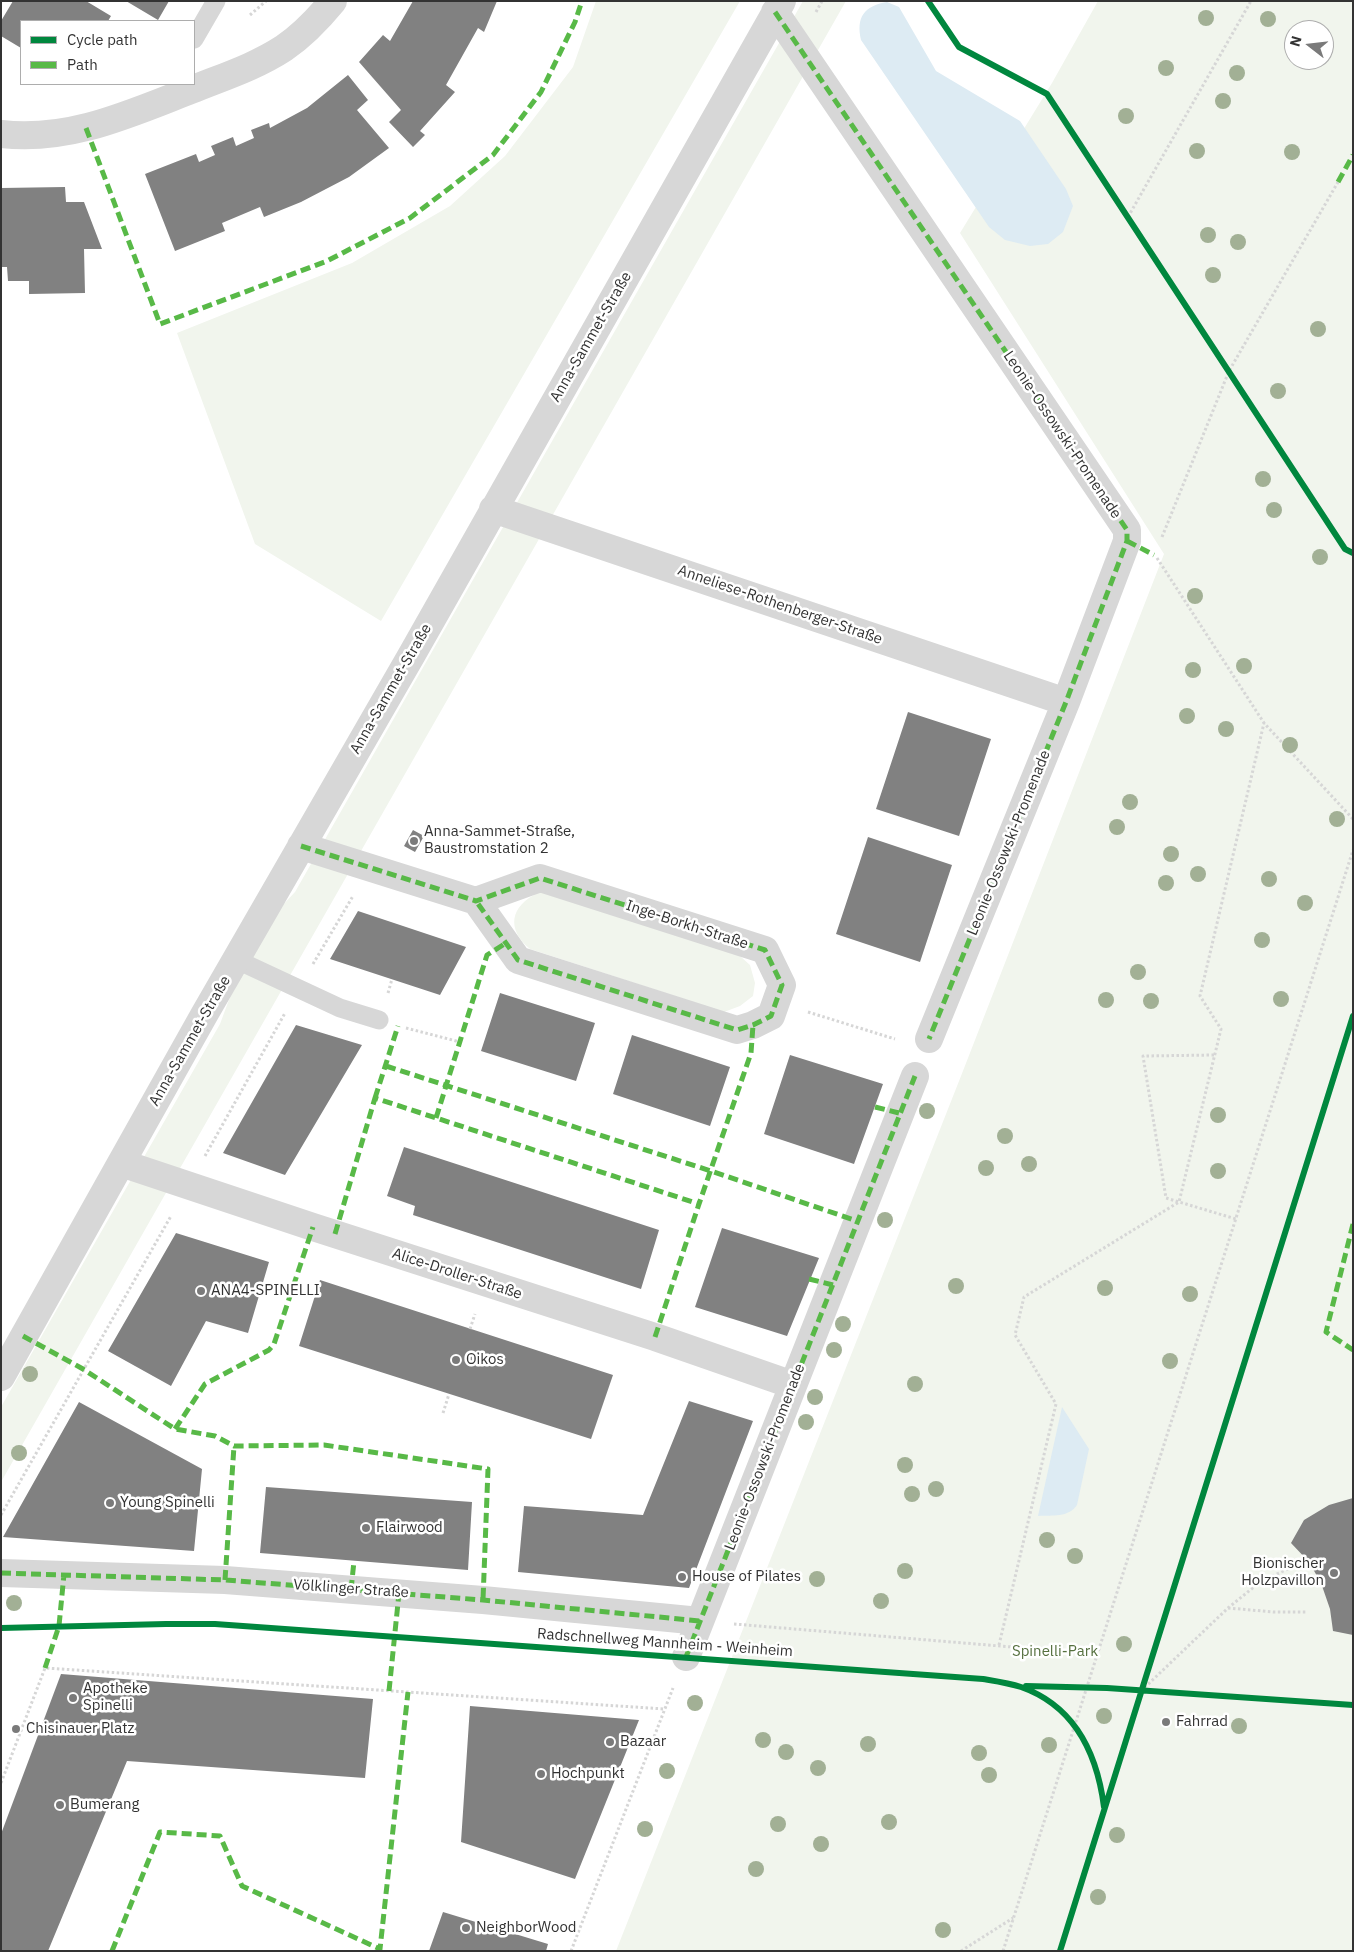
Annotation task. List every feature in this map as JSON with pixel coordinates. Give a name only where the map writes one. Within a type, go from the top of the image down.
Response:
[{"type":"street","points":[[1,134],[26,137],[68,132],[130,113],[194,86],[246,69],[284,48],[315,21],[333,1]]},
{"type":"street","name":"Leonie-Ossowski-Promenade","points":[[778,7],[797,44],[1127,530],[1127,541],[1066,702],[929,1039]]},
{"type":"street","name":"Anna-Sammet-Straße","points":[[1,1378],[204,1015],[411,656],[778,7]]},
{"type":"street","name":"Anneliese-Rothenberger-Straße","points":[[493,509],[1066,702]]},
{"type":"street","points":[[301,846],[476,901],[518,960],[737,1030],[771,1016],[777,1002]]},
{"type":"street","name":"Inge-Borkh-Straße","points":[[476,901],[540,878],[765,950],[782,985],[777,1002]]},
{"type":"street","name":"Leonie-Ossowski-Promenade","points":[[686,1657],[915,1076]]},
{"type":"street","name":"Alice-Droller-Straße","points":[[121,1163],[656,1337],[793,1385]]},
{"type":"street","name":"Völklinger Straße","points":[[1,1573],[225,1580],[473,1599],[700,1621]]},
{"type":"lane","points":[[195,37],[216,1]]},
{"type":"lane","points":[[237,960],[340,1008],[379,1020]]},
{"type":"path","points":[[250,15],[266,1]]},
{"type":"path","points":[[815,13],[822,1]]},
{"type":"path","points":[[1128,217],[1251,1]]},
{"type":"path","points":[[1158,546],[1229,372],[1338,182]]},
{"type":"path","points":[[1154,555],[1264,723],[1353,819]]},
{"type":"path","points":[[999,1645],[1056,1404],[1015,1335],[1024,1297],[1179,1202],[1221,1029],[1200,996],[1264,723]]},
{"type":"path","points":[[1003,1951],[1353,850]]},
{"type":"path","points":[[777,1002],[898,1040]]},
{"type":"path","points":[[379,1020],[460,1042]]},
{"type":"path","points":[[1214,1055],[1143,1056],[1166,1198],[1236,1219]]},
{"type":"path","points":[[443,1414],[449,1394]]},
{"type":"path","points":[[1140,1691],[1228,1608],[1260,1582],[1296,1565]]},
{"type":"path","points":[[1228,1608],[1274,1612],[1306,1612]]},
{"type":"path","points":[[700,1621],[1097,1654]]},
{"type":"path","points":[[571,1951],[664,1709],[686,1657]]},
{"type":"path","points":[[1,1783],[45,1668],[664,1709]]},
{"type":"path","points":[[1138,1700],[1146,1672]]},
{"type":"path","points":[[1070,1720],[1080,1734]]},
{"type":"path","points":[[961,1951],[1013,1918]]},
{"type":"green space","points":[[596,1],[740,1],[381,621],[255,544],[177,333],[352,263],[450,206],[505,156],[573,67]]},
{"type":"green space","points":[[803,1],[846,1],[1,1482],[1,1407],[220,1024],[230,997],[280,908],[295,892]]},
{"type":"green space","name":"Spinelli-Park","points":[[1098,1],[1353,1],[1353,1951],[616,1951],[961,1076],[1164,554],[960,233],[1052,83]]},
{"type":"green space","points":[[538,893],[548,893],[740,956],[750,965],[755,983],[753,996],[740,1006],[724,1012],[530,949],[517,934],[514,918],[522,904]]},
{"type":"shaded area","points":[[887,2],[899,7],[936,71],[1020,121],[1066,189],[1073,206],[1063,232],[1048,244],[1030,246],[1005,240],[989,227],[861,40],[860,25],[864,14],[873,6]]},
{"type":"shaded area","points":[[1062,1407],[1089,1449],[1077,1505],[1065,1514],[1038,1516]]},
{"type":"building","points":[[13,1],[86,1],[111,16],[109,20],[20,20],[20,47],[1,36],[1,21]]},
{"type":"building","points":[[126,1],[169,1],[158,20]]},
{"type":"building","points":[[413,1],[497,1],[484,32],[478,28],[446,85],[455,92],[420,131],[425,135],[413,147],[389,122],[401,110],[359,62],[383,35],[390,41]]},
{"type":"building","points":[[348,75],[368,100],[357,110],[389,148],[349,177],[301,202],[264,217],[260,207],[222,223],[225,231],[175,251],[145,174],[196,154],[199,162],[215,155],[211,146],[233,137],[236,146],[254,138],[251,130],[269,123],[270,128],[307,108]]},
{"type":"building","points":[[65,187],[66,202],[84,202],[102,249],[84,249],[85,293],[29,294],[29,281],[8,281],[7,267],[1,267],[1,188]]},
{"type":"building","points":[[908,712],[991,739],[959,836],[876,809]]},
{"type":"building","name":"Anna-Sammet-Straße, Baustromstation 2","points":[[413,830],[424,836],[415,852],[404,846]]},
{"type":"building","points":[[868,837],[952,865],[920,962],[836,934]]},
{"type":"building","points":[[358,911],[466,947],[440,995],[330,959]]},
{"type":"building","points":[[500,993],[595,1023],[576,1081],[481,1051]]},
{"type":"building","points":[[296,1025],[362,1045],[285,1175],[223,1153]]},
{"type":"building","points":[[632,1035],[730,1067],[710,1126],[613,1094]]},
{"type":"building","points":[[790,1055],[883,1084],[854,1164],[764,1134]]},
{"type":"building","points":[[404,1147],[659,1230],[641,1289],[413,1215],[415,1206],[387,1196]]},
{"type":"building","points":[[722,1228],[819,1258],[787,1336],[695,1307]]},
{"type":"building","name":"ANA4-SPINELLI","points":[[176,1233],[269,1262],[248,1333],[206,1321],[171,1386],[108,1351]]},
{"type":"building","name":"Oikos","points":[[320,1280],[613,1375],[591,1439],[299,1346]]},
{"type":"building","points":[[689,1401],[753,1421],[689,1588],[518,1572],[524,1506],[643,1515]]},
{"type":"building","name":"Young Spinelli","points":[[79,1402],[202,1469],[194,1551],[3,1537]]},
{"type":"building","name":"Flairwood","points":[[266,1487],[472,1502],[468,1570],[260,1553]]},
{"type":"building","name":"Bionischer Holzpavillon","points":[[1353,1498],[1353,1635],[1333,1631],[1330,1609],[1321,1583],[1309,1562],[1291,1543],[1304,1520],[1329,1505]]},
{"type":"building","name":"Bumerang","points":[[61,1674],[373,1699],[365,1778],[127,1761],[48,1951],[1,1951],[1,1834]]},
{"type":"building","name":"Hochpunkt","points":[[470,1706],[639,1720],[575,1879],[461,1842]]},
{"type":"building","name":"NeighborWood","points":[[443,1912],[548,1944],[546,1951],[429,1951]]},
{"type":"marked path","points":[[86,128],[160,324],[327,261],[410,218],[493,155],[541,92],[575,22],[582,1]]},
{"type":"marked path","points":[[775,12],[1127,530],[1127,541],[1066,702],[929,1039]]},
{"type":"marked path","points":[[1338,182],[1353,155]]},
{"type":"marked path","points":[[1127,541],[1154,555]]},
{"type":"marked path","points":[[301,846],[476,901],[540,878],[765,950],[782,985],[771,1016],[737,1030],[518,960],[476,901]]},
{"type":"marked path","points":[[436,1118],[487,955],[506,943]]},
{"type":"marked path","points":[[655,1337],[751,1053],[753,1025]]},
{"type":"marked path","points":[[375,1098],[398,1026]]},
{"type":"marked path","points":[[386,1066],[711,1171],[857,1221]]},
{"type":"marked path","points":[[686,1657],[915,1076]]},
{"type":"marked path","points":[[335,1234],[375,1098],[699,1204]]},
{"type":"marked path","points":[[875,1107],[899,1113]]},
{"type":"marked path","points":[[1353,1224],[1326,1332],[1353,1350]]},
{"type":"marked path","points":[[175,1429],[205,1384],[269,1350],[274,1344],[313,1227]]},
{"type":"marked path","points":[[809,1279],[833,1285]]},
{"type":"marked path","points":[[23,1336],[83,1369],[175,1429],[215,1436],[234,1446],[324,1445],[488,1469],[483,1600]]},
{"type":"marked path","points":[[225,1580],[234,1446]]},
{"type":"marked path","points":[[351,1590],[354,1561]]},
{"type":"marked path","points":[[1,1573],[225,1580],[483,1600],[700,1621]]},
{"type":"marked path","points":[[45,1668],[59,1626],[64,1574]]},
{"type":"marked path","points":[[389,1691],[399,1593]]},
{"type":"marked path","points":[[112,1951],[160,1832],[220,1836],[242,1886],[380,1949],[408,1692]]},
{"type":"cycle path","points":[[928,1],[959,47],[1047,94],[1345,549],[1353,553]]},
{"type":"cycle path","points":[[1060,1951],[1353,1016]]},
{"type":"cycle path","name":"Radschnellweg Mannheim - Weinheim","points":[[1,1628],[215,1624],[983,1679],[1002,1682],[1040,1695],[1056,1706],[1069,1719],[1089,1750],[1096,1768],[1104,1807]]},
{"type":"cycle path","points":[[1026,1686],[1107,1688],[1353,1705]]},
{"type":"place","name":"Anna-Sammet-Straße, Baustromstation 2","points":[[414,841]]},
{"type":"place","name":"ANA4-SPINELLI","points":[[201,1291]]},
{"type":"place","name":"Oikos","points":[[456,1360]]},
{"type":"place","name":"Young Spinelli","points":[[110,1503]]},
{"type":"place","name":"Flairwood","points":[[366,1528]]},
{"type":"place","name":"Bionischer Holzpavillon","points":[[1334,1573]]},
{"type":"place","name":"House of Pilates","points":[[682,1577]]},
{"type":"place","name":"Apotheke Spinelli","points":[[73,1698]]},
{"type":"place","name":"Fahrrad","points":[[1166,1722]]},
{"type":"place","name":"Chisinauer Platz","points":[[16,1729]]},
{"type":"place","name":"Bazaar","points":[[610,1742]]},
{"type":"place","name":"Hochpunkt","points":[[541,1774]]},
{"type":"place","name":"Bumerang","points":[[60,1805]]},
{"type":"place","name":"NeighborWood","points":[[466,1928]]}]
